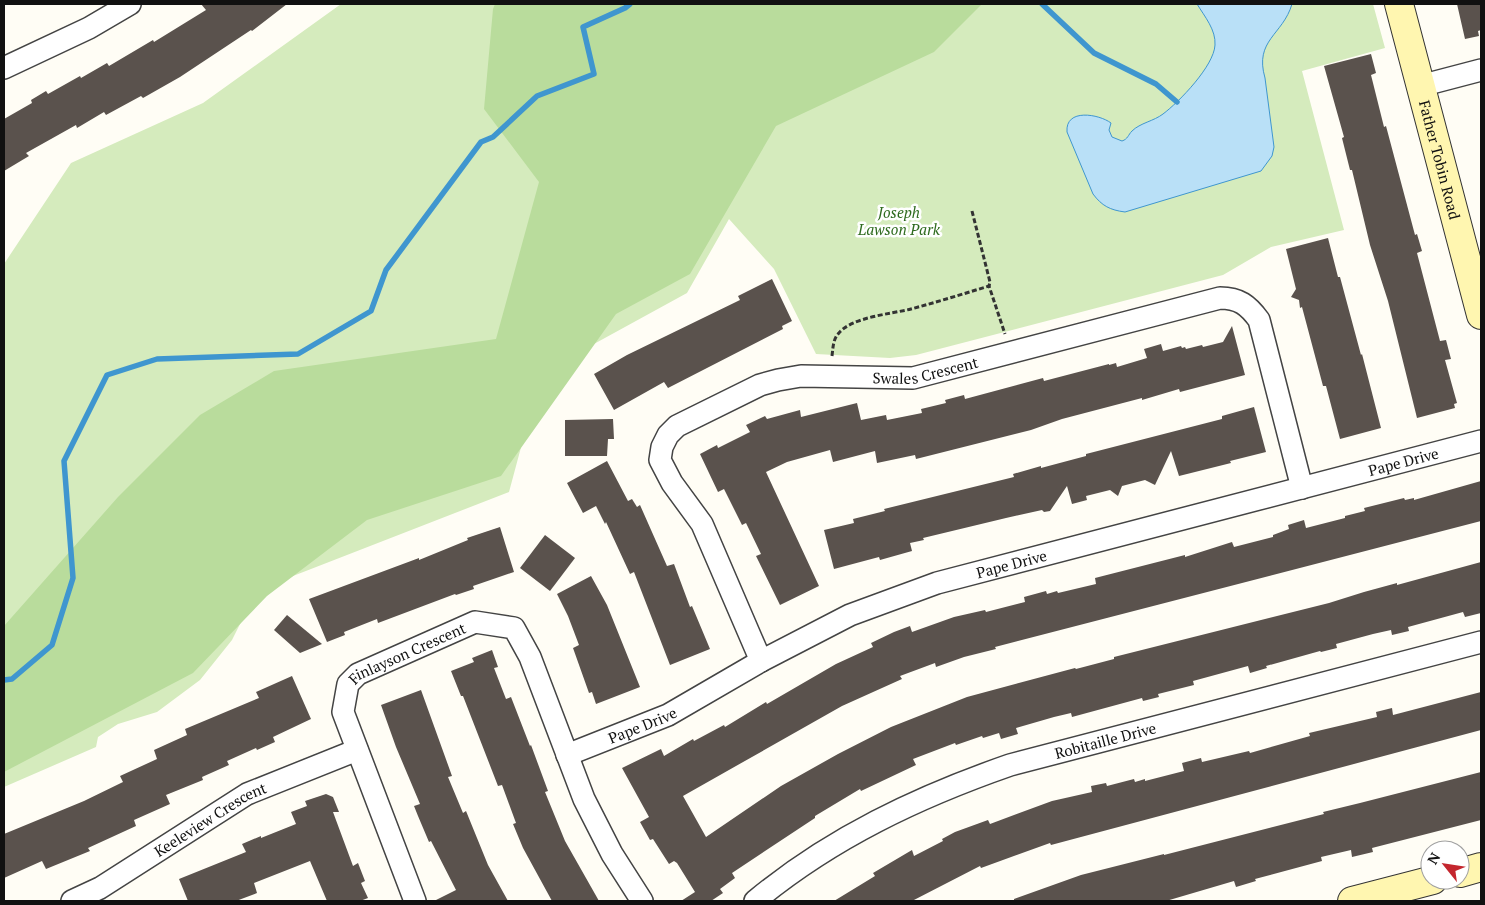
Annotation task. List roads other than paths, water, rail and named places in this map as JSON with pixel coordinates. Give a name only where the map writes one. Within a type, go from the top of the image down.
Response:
[{"type":"street","points":[[4,68],[88,28],[130,4]]},
{"type":"street","name":"Father Tobin Road","points":[[1399,4],[1481,315]]},
{"type":"street","points":[[1420,86],[1481,70]]},
{"type":"street","name":"Swales Crescent","points":[[761,662],[702,524],[672,483],[660,460],[662,447],[668,435],[677,426],[760,385],[801,376],[913,378],[1220,298],[1231,298],[1240,300],[1250,308],[1259,320],[1302,488]]},
{"type":"street","name":"Pape Drive","points":[[567,755],[668,715],[761,662],[850,616],[936,583],[1481,441]]},
{"type":"street","name":"Finlayson Crescent","points":[[415,901],[343,712],[348,684],[358,674],[475,622],[514,628],[530,657],[584,799],[612,854],[642,901]]},
{"type":"street","name":"Robitaille Drive","points":[[755,901],[803,865],[843,840],[913,803],[962,782],[1010,766],[1481,642]]},
{"type":"street","name":"Keeleview Crescent","points":[[72,901],[100,888],[247,794],[357,750]]},
{"type":"street","points":[[1352,901],[1420,883]]},
{"type":"water","points":[[1197,4],[1292,4],[1288,15],[1266,46],[1263,55],[1274,147],[1272,156],[1261,171],[1125,212],[1111,209],[1100,202],[1093,194],[1067,132],[1068,124],[1071,119],[1077,116],[1099,117],[1111,123],[1109,130],[1112,137],[1122,141],[1135,128],[1159,116],[1178,101],[1195,83],[1209,63],[1215,45],[1212,29]]},
{"type":"waterway","points":[[4,680],[12,679],[52,645],[73,578],[64,461],[107,375],[157,359],[298,354],[371,311],[386,270],[481,142],[493,137],[537,96],[594,74],[583,27],[630,4]]},
{"type":"waterway","points":[[1042,4],[1094,53],[1156,84],[1177,102]]},
{"type":"park label","name":"Joseph Lawson Park","points":[[899,220]]}]
